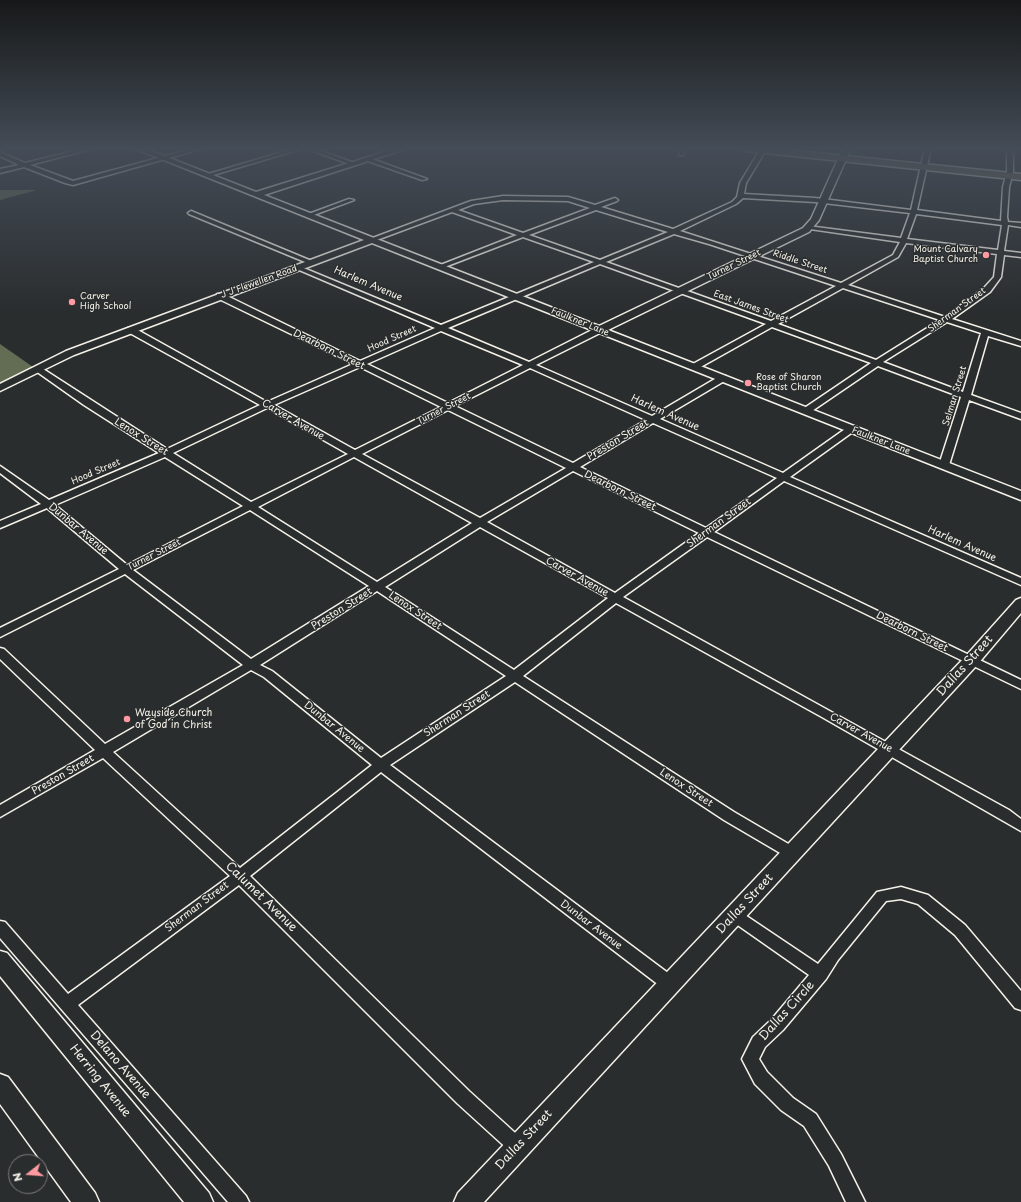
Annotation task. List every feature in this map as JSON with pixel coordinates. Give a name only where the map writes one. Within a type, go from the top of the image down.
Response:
[{"type":"street","name":"Faulkner Lane","points":[[282,204],[1021,496]]},
{"type":"street","points":[[309,215],[340,204]]},
{"type":"street","name":"J J Flewellen Road","points":[[0,388],[70,353],[468,204]]},
{"type":"street","name":"Riddle Street","points":[[586,204],[843,285],[1021,344]]},
{"type":"street","points":[[440,267],[604,204]]},
{"type":"street","name":"Hood Street","points":[[0,525],[166,452],[266,405],[516,296],[675,231],[732,204]]},
{"type":"street","points":[[821,204],[815,220],[810,227],[822,230],[1021,255]]},
{"type":"street","points":[[848,204],[1021,225]]},
{"type":"street","points":[[694,367],[893,258],[899,252],[915,204]]},
{"type":"street","name":"Sherman Street","points":[[806,411],[877,363],[947,319],[987,290],[997,277],[1005,223],[1004,217],[1006,204]]},
{"type":"street","name":"East James Street","points":[[452,210],[1021,416]]},
{"type":"street","points":[[191,213],[312,263]]},
{"type":"street","name":"Turner Street","points":[[0,633],[531,366],[599,330],[682,292],[751,256],[799,234],[810,227]]},
{"type":"street","name":"Harlem Avenue","points":[[299,268],[531,366],[1021,582]]},
{"type":"street","name":"Dearborn Street","points":[[220,296],[359,365],[449,406],[572,468],[1021,685]]},
{"type":"street","name":"Carver Avenue","points":[[131,330],[889,749],[1004,814],[1021,826]]},
{"type":"street","name":"Selman Street","points":[[944,465],[985,332]]},
{"type":"street","name":"Lenox Street","points":[[37,369],[87,403],[378,587],[729,816],[792,854]]},
{"type":"street","name":"Preston Street","points":[[0,812],[251,664],[378,587],[479,523],[723,378]]},
{"type":"street","name":"Sherman Street","points":[[67,1004],[240,876],[381,765],[515,676],[615,598],[851,429]]},
{"type":"street","name":"Dunbar Avenue","points":[[0,470],[48,504],[127,570],[251,664],[268,674],[381,765],[670,984]]},
{"type":"street","name":"Dallas Street","points":[[467,1202],[972,661],[1021,603]]},
{"type":"street","name":"Calumet Avenue","points":[[0,652],[104,751],[240,876],[463,1097],[518,1147]]},
{"type":"street","name":"Dallas Circle","points":[[856,1202],[835,1160],[810,1120],[787,1104],[762,1078],[750,1059],[759,1042],[777,1024],[820,974],[833,954],[882,896],[901,893],[923,899],[960,930],[1021,1003]]},
{"type":"street","name":"Dallas Circle","points":[[734,915],[820,974]]},
{"type":"street","name":"Delano Avenue","points":[[0,927],[240,1202]]},
{"type":"street","name":"Herring Avenue","points":[[0,960],[200,1202]]},
{"type":"street","points":[[0,1085],[86,1202]]},
{"type":"green space","points":[[0,344],[33,367],[0,384]]},
{"type":"place","name":"Mount Calvary Baptist Church","points":[[986,255]]},
{"type":"place","name":"Carver High School","points":[[72,302]]},
{"type":"place","name":"Rose of Sharon Baptist Church","points":[[748,383]]},
{"type":"place","name":"Wayside Church of God in Christ","points":[[127,719]]}]
